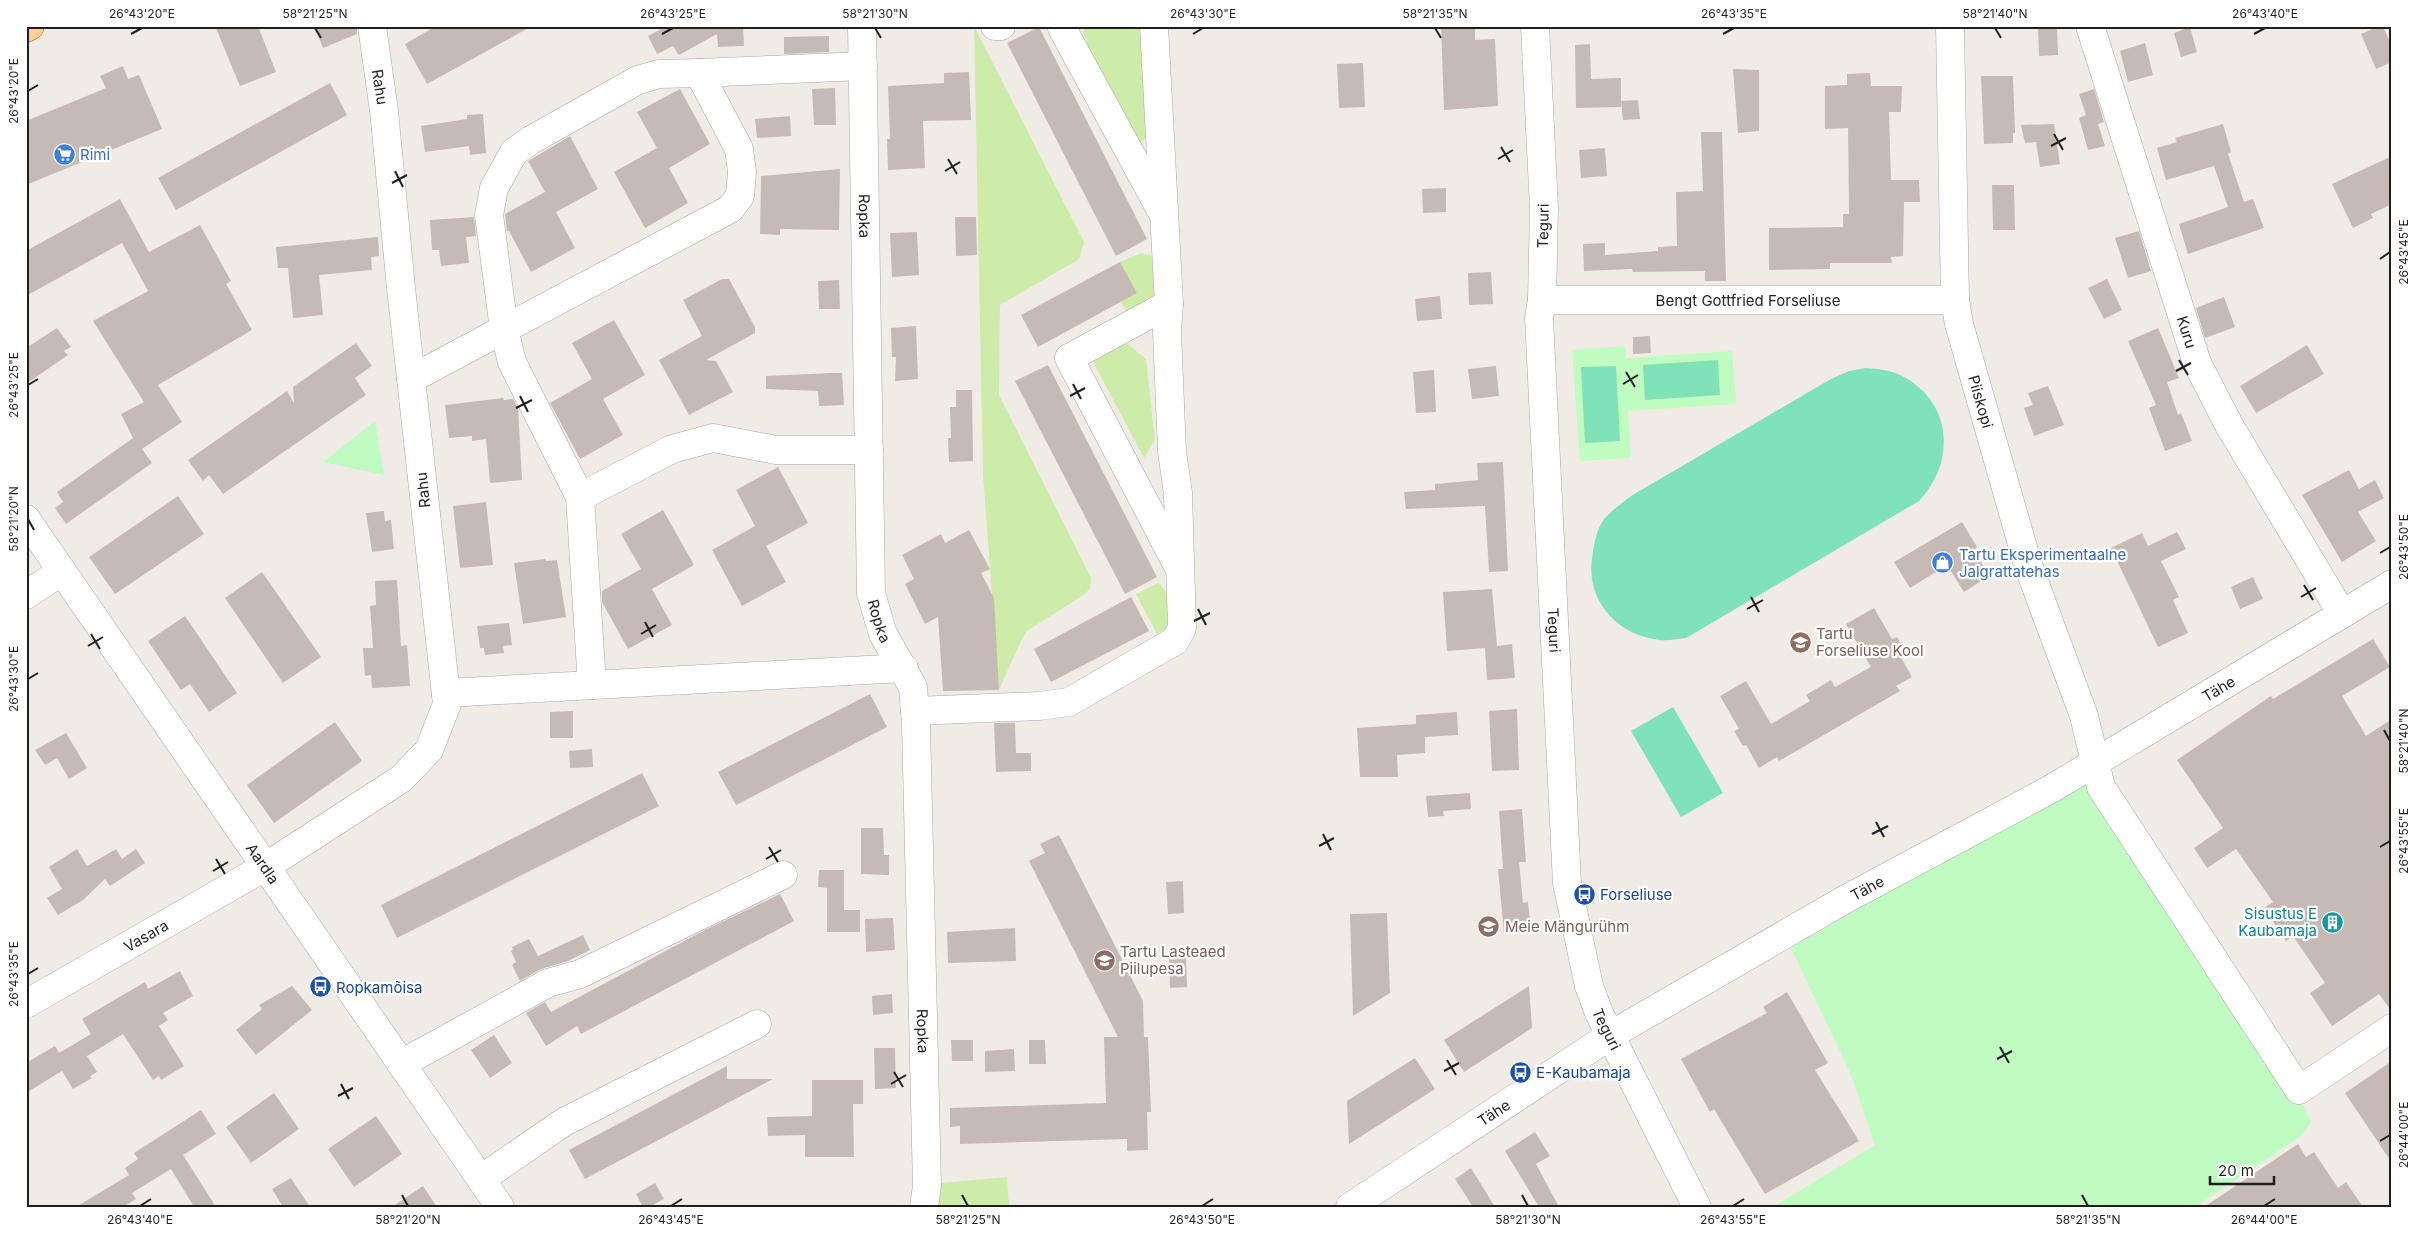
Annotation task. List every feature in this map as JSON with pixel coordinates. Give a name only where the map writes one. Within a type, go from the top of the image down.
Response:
[{"type":"main road","points":[[26,28],[30,26]]},
{"type":"street","name":"Rahu","points":[[266,867],[401,779],[429,750],[447,704],[384,111],[372,26]]},
{"type":"street","name":"Ropka","points":[[862,26],[872,593],[883,634],[904,668],[913,687],[927,1186],[924,1207]]},
{"type":"street","points":[[996,26],[1001,26]]},
{"type":"street","points":[[915,711],[1039,706],[1068,702],[1175,641],[1182,628],[1178,493],[1172,452],[1167,341],[1169,304],[1154,26]]},
{"type":"street","name":"Teguri","points":[[1535,26],[1544,209],[1542,300],[1538,318],[1567,883],[1589,986],[1611,1035],[1697,1207]]},
{"type":"street","name":"Piiskopi","points":[[1950,26],[1955,300],[1959,324],[2028,565],[2084,716],[2101,787],[2299,1090],[2392,1028]]},
{"type":"street","name":"Kuru","points":[[2090,26],[2197,362],[2229,425],[2342,614]]},
{"type":"street","points":[[1061,27],[1164,216]]},
{"type":"street","points":[[592,685],[580,498],[512,362],[504,329],[490,215],[494,188],[514,152],[531,140],[638,80],[660,74],[863,66]]},
{"type":"street","points":[[411,379],[730,209],[740,196],[742,172],[739,148],[699,73]]},
{"type":"street","name":"Bengt Gottfried Forseliuse","points":[[1542,300],[1955,300]]},
{"type":"street","points":[[1169,304],[1069,358],[1180,570]]},
{"type":"street","points":[[580,498],[672,450],[713,438],[776,450],[869,450]]},
{"type":"street","name":"Aardla","points":[[26,519],[500,1207]]},
{"type":"street","points":[[26,595],[62,571]]},
{"type":"street","name":"Tähe","points":[[1350,1207],[1611,1035],[1844,900],[2052,789],[2392,584]]},
{"type":"street","points":[[446,693],[904,668]]},
{"type":"street","name":"Vasara","points":[[26,1004],[266,867]]},
{"type":"street","points":[[401,1064],[548,983],[580,974],[783,875]]},
{"type":"street","points":[[481,1179],[564,1122],[757,1024]]},
{"type":"green space","points":[[974,26],[1084,242],[1080,257],[1076,261],[1000,305],[999,395],[1091,578],[1090,589],[1082,596],[1027,631],[999,690],[983,474]]},
{"type":"green space","points":[[1086,26],[1140,26],[1146,137],[1140,144],[1087,46],[1083,32]]},
{"type":"green space","points":[[1141,253],[1156,257],[1161,293],[1128,315],[1121,302],[1137,293],[1120,262]]},
{"type":"green space","points":[[1123,340],[1146,359],[1155,440],[1144,458],[1090,356]]},
{"type":"green space","points":[[1625,346],[1626,358],[1732,351],[1736,404],[1628,411],[1631,458],[1580,461],[1572,350]]},
{"type":"green space","points":[[1718,360],[1720,395],[1645,400],[1643,365]]},
{"type":"green space","points":[[1616,366],[1620,441],[1585,443],[1581,367]]},
{"type":"green space","points":[[1866,368],[1900,375],[1917,386],[1930,400],[1939,415],[1943,432],[1943,450],[1939,468],[1931,485],[1919,501],[1686,638],[1662,640],[1644,637],[1618,623],[1608,613],[1599,602],[1591,574],[1597,532],[1602,522],[1611,512],[1631,496],[1831,379],[1849,371]]},
{"type":"green space","points":[[375,421],[384,475],[323,462]]},
{"type":"green space","points":[[1158,583],[1167,596],[1170,609],[1170,627],[1157,634],[1136,594]]},
{"type":"green space","points":[[1673,707],[1723,793],[1681,817],[1631,731]]},
{"type":"green space","points":[[2085,776],[2301,1101],[2311,1122],[2300,1137],[2195,1207],[1773,1207],[1875,1145],[1851,1075],[1791,948]]},
{"type":"green space","points":[[1007,1177],[1009,1207],[930,1207],[932,1184]]},
{"type":"building","points":[[215,26],[258,26],[276,72],[240,86]]},
{"type":"building","points":[[314,26],[357,26],[357,34],[323,48]]},
{"type":"building","points":[[436,26],[532,26],[427,84],[405,44]]},
{"type":"building","points":[[667,26],[743,26],[744,46],[718,47],[717,34],[679,55],[673,46],[657,54],[648,36]]},
{"type":"building","points":[[1441,26],[1475,26],[1475,40],[1495,39],[1498,106],[1444,110]]},
{"type":"building","points":[[2038,26],[2057,26],[2058,55],[2039,56]]},
{"type":"building","points":[[2383,26],[2392,47],[2392,62],[2376,69],[2361,34]]},
{"type":"building","points":[[1039,27],[1147,239],[1116,256],[1007,43]]},
{"type":"building","points":[[2190,27],[2197,52],[2181,57],[2174,33]]},
{"type":"building","points":[[829,36],[829,52],[784,54],[784,37]]},
{"type":"building","points":[[2145,43],[2153,75],[2128,82],[2120,51]]},
{"type":"building","points":[[1590,44],[1591,79],[1621,78],[1621,107],[1576,108],[1575,45]]},
{"type":"building","points":[[1363,63],[1365,107],[1339,108],[1337,64]]},
{"type":"building","name":"Rimi","points":[[123,66],[128,79],[139,75],[162,129],[26,185],[26,121],[106,88],[100,76]]},
{"type":"building","points":[[1733,69],[1759,70],[1759,131],[1738,133]]},
{"type":"building","points":[[969,72],[971,120],[923,121],[925,168],[888,170],[887,139],[890,139],[888,86],[944,83],[944,73]]},
{"type":"building","points":[[1870,73],[1871,86],[1902,86],[1901,112],[1889,112],[1891,180],[1919,180],[1920,202],[1904,202],[1903,256],[1891,257],[1892,263],[1830,263],[1830,269],[1769,270],[1769,228],[1843,227],[1843,214],[1849,214],[1848,128],[1825,129],[1825,86],[1847,85],[1847,74]]},
{"type":"building","points":[[1981,76],[2013,76],[2015,133],[2013,133],[2013,143],[1984,144]]},
{"type":"building","points":[[330,83],[347,115],[176,210],[158,178]]},
{"type":"building","points":[[835,88],[836,125],[814,125],[812,89]]},
{"type":"building","points":[[680,89],[710,144],[669,168],[688,203],[645,228],[614,172],[657,148],[637,112]]},
{"type":"building","points":[[2094,89],[2104,122],[2098,124],[2105,146],[2088,150],[2079,118],[2086,115],[2079,94]]},
{"type":"building","points":[[1638,100],[1640,119],[1623,120],[1621,101]]},
{"type":"building","points":[[483,114],[486,153],[470,155],[469,146],[425,152],[421,126],[467,119],[467,115]]},
{"type":"building","points":[[790,116],[791,136],[757,138],[755,119]]},
{"type":"building","points":[[2054,124],[2060,164],[2040,167],[2036,142],[2025,143],[2021,125]]},
{"type":"building","points":[[2223,124],[2231,152],[2228,154],[2244,202],[2253,199],[2264,228],[2188,254],[2179,224],[2228,207],[2214,166],[2166,180],[2157,148],[2177,142],[2175,138]]},
{"type":"building","points":[[1701,132],[1722,132],[1726,281],[1705,281],[1705,271],[1633,272],[1632,269],[1584,271],[1583,244],[1605,243],[1605,255],[1658,251],[1658,247],[1677,246],[1676,192],[1703,191]]},
{"type":"building","points":[[570,136],[598,189],[556,212],[575,248],[531,272],[509,231],[507,231],[505,214],[545,192],[528,161]]},
{"type":"building","points":[[1605,148],[1607,176],[1581,178],[1579,150]]},
{"type":"building","points":[[2392,156],[2392,204],[2371,214],[2373,218],[2353,228],[2332,184]]},
{"type":"building","points":[[840,169],[839,230],[780,229],[780,235],[760,234],[761,176]]},
{"type":"building","points":[[1992,185],[2014,185],[2015,230],[1993,230]]},
{"type":"building","points":[[1446,188],[1446,212],[1423,213],[1422,189]]},
{"type":"building","points":[[120,199],[149,252],[200,225],[231,281],[226,284],[252,330],[158,385],[182,422],[142,449],[152,463],[66,524],[55,508],[63,502],[57,492],[133,438],[121,414],[144,402],[93,321],[148,291],[122,243],[26,296],[26,251]]},
{"type":"building","points":[[474,217],[476,236],[466,237],[469,263],[441,266],[439,250],[432,250],[430,220]]},
{"type":"building","points":[[955,217],[976,217],[977,255],[956,256]]},
{"type":"building","points":[[2139,231],[2151,271],[2128,278],[2115,238]]},
{"type":"building","points":[[917,232],[919,275],[892,277],[890,233]]},
{"type":"building","points":[[378,237],[379,256],[371,257],[372,270],[319,275],[323,315],[293,318],[288,268],[278,268],[276,247]]},
{"type":"building","points":[[1120,262],[1137,293],[1038,347],[1021,315]]},
{"type":"building","points":[[1491,272],[1493,304],[1469,305],[1468,273]]},
{"type":"building","points":[[722,279],[729,279],[755,327],[755,333],[706,360],[716,361],[733,392],[689,415],[659,360],[702,336],[683,300]]},
{"type":"building","points":[[2107,279],[2122,310],[2104,319],[2088,288]]},
{"type":"building","points":[[839,280],[840,309],[819,309],[818,281]]},
{"type":"building","points":[[1440,296],[1442,319],[1417,321],[1415,299]]},
{"type":"building","points":[[2224,297],[2235,327],[2205,338],[2196,308]]},
{"type":"building","points":[[614,320],[645,375],[603,399],[623,435],[580,459],[550,403],[592,379],[572,343]]},
{"type":"building","points":[[916,326],[918,379],[895,381],[896,357],[892,357],[891,328]]},
{"type":"building","points":[[57,328],[71,347],[64,351],[68,355],[26,384],[26,348]]},
{"type":"building","points":[[2158,328],[2179,378],[2167,382],[2178,415],[2181,413],[2192,441],[2165,451],[2149,408],[2156,405],[2128,341]]},
{"type":"building","points":[[1650,336],[1651,353],[1633,354],[1633,337]]},
{"type":"building","points":[[356,343],[372,366],[355,378],[366,395],[223,494],[209,475],[203,481],[188,460],[287,391],[294,403],[293,387]]},
{"type":"building","points":[[2307,345],[2324,374],[2256,413],[2240,386]]},
{"type":"building","points":[[1048,365],[1157,577],[1125,594],[1015,381]]},
{"type":"building","points":[[1496,366],[1499,396],[1472,399],[1468,369]]},
{"type":"building","points":[[1434,370],[1436,412],[1416,413],[1413,372]]},
{"type":"building","points":[[842,373],[844,405],[819,406],[818,391],[766,389],[766,376]]},
{"type":"building","points":[[2048,386],[2064,425],[2034,436],[2024,408],[2033,405],[2028,393]]},
{"type":"building","points":[[956,390],[972,390],[973,461],[949,462],[948,438],[951,438],[950,407],[956,407]]},
{"type":"building","points":[[503,398],[504,400],[513,399],[518,408],[522,480],[490,483],[486,439],[472,441],[472,436],[449,438],[445,405]]},
{"type":"building","points":[[1503,462],[1508,571],[1489,572],[1485,506],[1406,509],[1404,492],[1435,490],[1435,484],[1478,480],[1477,463]]},
{"type":"building","points":[[778,467],[808,523],[766,546],[786,582],[742,606],[712,550],[755,526],[736,490]]},
{"type":"building","points":[[2349,470],[2359,489],[2375,480],[2384,498],[2358,512],[2376,541],[2342,562],[2302,495]]},
{"type":"building","points":[[178,496],[204,534],[115,594],[89,557]]},
{"type":"building","points":[[486,502],[493,565],[460,568],[453,506]]},
{"type":"building","points":[[663,510],[694,565],[652,589],[672,625],[628,649],[602,602],[602,591],[641,569],[621,534]]},
{"type":"building","points":[[384,511],[385,521],[391,520],[394,549],[372,552],[366,513]]},
{"type":"building","points":[[1962,522],[1977,547],[1974,550],[1989,576],[1964,592],[1947,565],[1910,588],[1894,562]]},
{"type":"building","points":[[969,530],[990,569],[981,573],[994,598],[999,690],[943,691],[938,617],[925,624],[905,584],[914,579],[902,555],[941,534],[945,543]]},
{"type":"building","points":[[2177,532],[2186,549],[2161,561],[2179,597],[2173,600],[2188,633],[2158,647],[2111,548],[2142,533],[2148,546]]},
{"type":"building","points":[[545,559],[546,561],[557,560],[566,617],[523,624],[514,563]]},
{"type":"building","points":[[262,572],[321,657],[283,683],[225,598]]},
{"type":"building","points":[[2253,577],[2263,599],[2240,609],[2231,587]]},
{"type":"building","points":[[397,580],[401,646],[407,645],[410,686],[372,688],[371,675],[365,676],[363,648],[373,648],[370,606],[376,605],[375,581]]},
{"type":"building","points":[[1492,589],[1497,646],[1512,644],[1515,678],[1487,680],[1485,648],[1447,651],[1443,592]]},
{"type":"building","points":[[1131,597],[1149,631],[1051,682],[1034,649]]},
{"type":"building","name":"Tartu Forseliuse Kool","points":[[1874,608],[1892,639],[1897,637],[1905,650],[1899,654],[1912,677],[1896,686],[1900,691],[1779,761],[1777,757],[1759,768],[1746,745],[1743,746],[1734,731],[1739,729],[1720,696],[1746,681],[1771,724],[1810,701],[1806,695],[1831,680],[1835,687],[1871,667],[1846,624]]},
{"type":"building","points":[[185,616],[237,693],[209,712],[190,684],[181,690],[148,641]]},
{"type":"building","points":[[509,623],[512,645],[503,646],[504,653],[485,655],[484,648],[480,648],[477,626]]},
{"type":"building","points":[[2373,639],[2390,667],[2342,696],[2366,736],[2392,719],[2392,1012],[2379,994],[2332,1026],[2310,993],[2325,983],[2293,936],[2286,941],[2264,908],[2273,902],[2236,849],[2207,868],[2194,848],[2223,828],[2177,760],[2271,696],[2273,699]]},
{"type":"building","points":[[870,694],[887,727],[736,805],[718,772]]},
{"type":"building","points":[[1517,709],[1519,770],[1492,771],[1489,711]]},
{"type":"building","points":[[573,711],[573,738],[550,738],[550,712]]},
{"type":"building","points":[[1457,712],[1458,735],[1425,737],[1425,753],[1397,755],[1398,777],[1360,777],[1357,728],[1416,724],[1416,715]]},
{"type":"building","points":[[335,722],[362,761],[274,823],[247,785]]},
{"type":"building","points":[[994,723],[1015,723],[1016,753],[1031,753],[1031,771],[996,772]]},
{"type":"building","points":[[66,733],[87,768],[69,779],[57,758],[45,765],[35,750]]},
{"type":"building","points":[[592,749],[593,767],[570,768],[569,751]]},
{"type":"building","points":[[642,773],[659,806],[397,938],[381,905]]},
{"type":"building","points":[[1470,793],[1471,809],[1443,811],[1444,816],[1428,817],[1426,796]]},
{"type":"building","points":[[1522,809],[1526,862],[1519,862],[1523,903],[1528,902],[1531,931],[1504,933],[1498,869],[1503,869],[1499,811]]},
{"type":"building","points":[[861,828],[883,828],[884,855],[889,855],[889,875],[861,874]]},
{"type":"building","name":"Tartu Lasteaed Piilupesa","points":[[1059,835],[1143,1001],[1144,1037],[1148,1037],[1151,1112],[1147,1112],[1148,1150],[1127,1151],[1127,1139],[960,1144],[960,1126],[950,1127],[950,1108],[1106,1103],[1104,1037],[1118,1037],[1029,861],[1045,853],[1040,844]]},
{"type":"building","points":[[77,849],[87,866],[116,849],[122,859],[136,849],[145,863],[110,886],[105,879],[83,900],[58,915],[47,898],[62,889],[49,867]]},
{"type":"building","points":[[819,870],[844,870],[844,910],[860,910],[860,932],[827,932],[827,888],[818,887]]},
{"type":"building","points":[[1183,881],[1184,913],[1168,914],[1166,882]]},
{"type":"building","points":[[780,894],[794,921],[581,1034],[577,1026],[546,1046],[526,1013],[545,1002],[551,1012],[703,931]]},
{"type":"building","points":[[1387,913],[1390,993],[1353,1016],[1350,914]]},
{"type":"building","points":[[893,918],[895,950],[866,952],[865,919]]},
{"type":"building","points":[[1015,928],[1016,961],[948,963],[947,932]]},
{"type":"building","points":[[583,935],[590,950],[568,961],[541,969],[520,981],[512,965],[516,962],[511,951],[513,950],[512,947],[529,939],[538,956]]},
{"type":"building","points":[[1169,956],[1186,956],[1187,987],[1170,988]]},
{"type":"building","points":[[180,971],[193,996],[163,1013],[168,1020],[159,1026],[184,1066],[161,1080],[159,1076],[153,1080],[123,1034],[87,1056],[97,1072],[90,1076],[92,1078],[73,1089],[62,1071],[26,1093],[26,1063],[55,1046],[59,1053],[91,1034],[82,1019],[145,982],[148,989]]},
{"type":"building","points":[[292,986],[312,1010],[256,1055],[236,1030],[262,1009],[259,1005]]},
{"type":"building","points":[[1529,986],[1532,1028],[1464,1072],[1444,1040]]},
{"type":"building","points":[[1787,992],[1828,1063],[1815,1070],[1859,1141],[1765,1194],[1714,1109],[1710,1112],[1681,1059],[1767,1013],[1763,1007]]},
{"type":"building","points":[[892,994],[893,1013],[873,1015],[872,996]]},
{"type":"building","points":[[494,1035],[512,1063],[490,1078],[471,1050]]},
{"type":"building","points":[[951,1040],[973,1040],[973,1061],[952,1061]]},
{"type":"building","points":[[1029,1040],[1045,1040],[1046,1064],[1029,1064]]},
{"type":"building","points":[[874,1048],[895,1048],[896,1088],[875,1089]]},
{"type":"building","points":[[1014,1049],[1015,1071],[985,1072],[985,1051]]},
{"type":"building","points":[[1415,1058],[1435,1089],[1349,1144],[1347,1101]]},
{"type":"building","points":[[2392,1061],[2392,1163],[2345,1093]]},
{"type":"building","points":[[727,1066],[727,1079],[773,1079],[585,1179],[569,1150]]},
{"type":"building","points":[[812,1080],[863,1080],[863,1104],[853,1104],[854,1157],[805,1157],[805,1135],[768,1136],[767,1117],[812,1116]]},
{"type":"building","points":[[274,1093],[299,1129],[251,1163],[226,1127]]},
{"type":"building","points":[[201,1110],[216,1134],[183,1155],[216,1207],[194,1207],[171,1169],[132,1193],[136,1199],[123,1207],[76,1207],[129,1175],[125,1168],[138,1159],[134,1153]]},
{"type":"building","points":[[376,1116],[402,1154],[354,1187],[328,1149]]},
{"type":"building","points":[[1535,1132],[1550,1156],[1536,1164],[1559,1207],[1539,1207],[1505,1151]]},
{"type":"building","points":[[2298,1144],[2306,1157],[2314,1152],[2338,1188],[2346,1182],[2363,1207],[2204,1207]]},
{"type":"building","points":[[1471,1168],[1495,1207],[1473,1207],[1455,1179]]},
{"type":"building","points":[[291,1178],[310,1207],[283,1207],[272,1189]]},
{"type":"building","points":[[655,1183],[664,1199],[649,1207],[643,1207],[636,1194]]},
{"type":"building","points":[[423,1186],[437,1207],[392,1207]]},
{"type":"place","name":"Rimi","points":[[64,154]]},
{"type":"place","name":"Tartu Eksperimentaalne Jalgrattatehas","points":[[1943,563]]},
{"type":"place","name":"Tartu Forseliuse Kool","points":[[1800,642]]},
{"type":"place","name":"Forseliuse","points":[[1584,894]]},
{"type":"place","name":"Sisustus E Kaubamaja","points":[[2333,922]]},
{"type":"place","name":"Meie Mängurühm","points":[[1489,926]]},
{"type":"place","name":"Tartu Lasteaed Piilupesa","points":[[1104,960]]},
{"type":"place","name":"Ropkamõisa","points":[[320,987]]},
{"type":"place","name":"E-Kaubamaja","points":[[1520,1072]]}]
